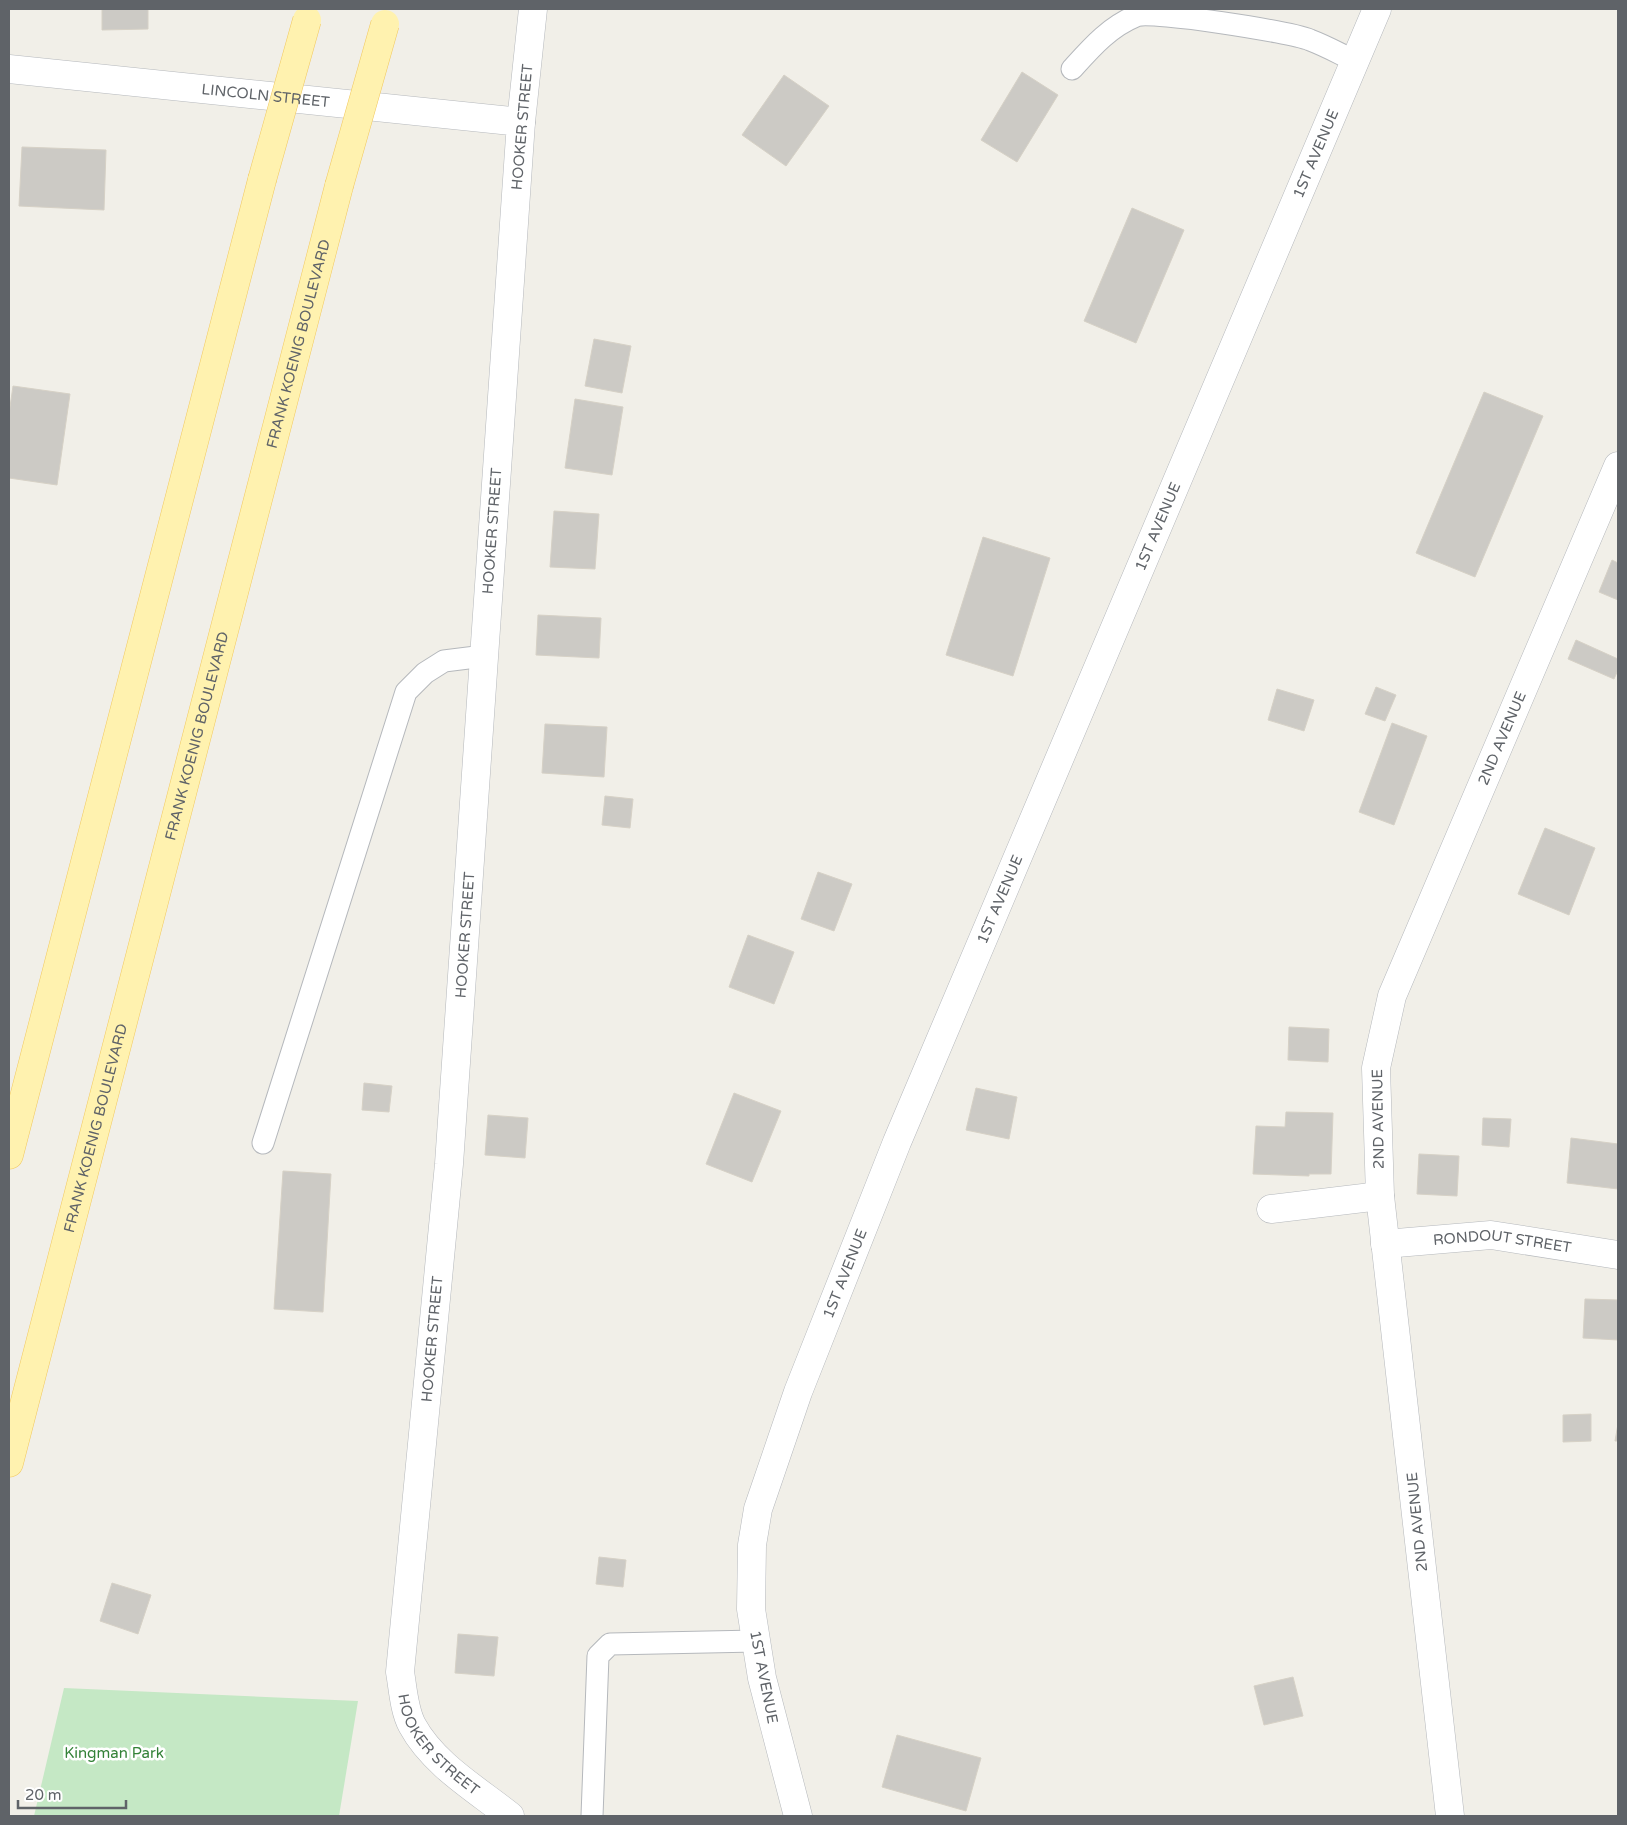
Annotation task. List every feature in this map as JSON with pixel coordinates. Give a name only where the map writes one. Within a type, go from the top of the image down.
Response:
[{"type":"main road","points":[[9,1155],[262,180],[309,15]]},
{"type":"main road","name":"FRANK KOENIG BOULEVARD","points":[[9,1463],[339,186],[387,16]]},
{"type":"street","name":"HOOKER STREET","points":[[510,1816],[437,1759],[412,1725],[408,1715],[400,1672],[449,1164],[521,122],[533,9]]},
{"type":"street","name":"1ST AVENUE","points":[[798,1816],[762,1678],[751,1608],[752,1546],[758,1509],[798,1392],[897,1142],[1378,9]]},
{"type":"street","name":"LINCOLN STREET","points":[[9,70],[521,122]]},
{"type":"street","name":"2ND AVENUE","points":[[1450,1816],[1380,1196],[1376,1068],[1392,996],[1618,466]]},
{"type":"street","points":[[1271,1209],[1380,1196]]},
{"type":"street","name":"RONDOUT STREET","points":[[1385,1244],[1491,1235],[1618,1255]]},
{"type":"lane","points":[[1072,69],[1104,34],[1138,15],[1171,16],[1233,24],[1309,39],[1355,62]]},
{"type":"lane","points":[[263,1143],[406,692],[425,672],[444,661],[484,656]]},
{"type":"lane","points":[[592,1816],[598,1656],[610,1644],[756,1641]]},
{"type":"green space","name":"Kingman Park","points":[[64,1688],[358,1701],[339,1816],[34,1816]]},
{"type":"building","points":[[102,9],[148,9],[148,29],[102,30]]},
{"type":"building","points":[[1022,72],[1058,95],[1017,162],[981,140]]},
{"type":"building","points":[[784,75],[829,106],[786,166],[742,135]]},
{"type":"building","points":[[22,147],[106,150],[104,210],[19,206]]},
{"type":"building","points":[[1132,208],[1184,230],[1136,343],[1084,321]]},
{"type":"building","points":[[594,339],[631,346],[622,393],[585,386]]},
{"type":"building","points":[[13,386],[70,394],[57,485],[9,478],[9,414]]},
{"type":"building","points":[[1484,392],[1543,416],[1475,577],[1416,553]]},
{"type":"building","points":[[575,399],[623,407],[612,475],[565,468]]},
{"type":"building","points":[[554,511],[599,514],[595,569],[550,567]]},
{"type":"building","points":[[983,537],[1050,558],[1013,676],[946,655]]},
{"type":"building","points":[[1612,560],[1618,563],[1618,600],[1599,592]]},
{"type":"building","points":[[538,615],[601,618],[599,658],[536,655]]},
{"type":"building","points":[[1576,640],[1618,659],[1618,670],[1614,679],[1568,659]]},
{"type":"building","points":[[1376,687],[1396,695],[1385,721],[1365,714]]},
{"type":"building","points":[[1277,689],[1314,700],[1304,731],[1268,720]]},
{"type":"building","points":[[1392,723],[1427,736],[1394,825],[1359,812]]},
{"type":"building","points":[[545,724],[607,727],[604,777],[542,773]]},
{"type":"building","points":[[605,796],[633,799],[630,828],[602,825]]},
{"type":"building","points":[[1545,828],[1595,848],[1569,915],[1518,894]]},
{"type":"building","points":[[818,872],[852,884],[834,931],[801,919]]},
{"type":"building","points":[[748,935],[794,952],[774,1004],[729,987]]},
{"type":"building","points":[[1289,1027],[1329,1029],[1328,1062],[1288,1060]]},
{"type":"building","points":[[364,1083],[392,1086],[389,1112],[362,1110]]},
{"type":"building","points":[[976,1088],[1017,1097],[1009,1139],[966,1130]]},
{"type":"building","points":[[734,1093],[781,1111],[752,1182],[706,1164]]},
{"type":"building","points":[[1286,1112],[1333,1113],[1331,1174],[1309,1174],[1309,1176],[1253,1174],[1256,1126],[1285,1127]]},
{"type":"building","points":[[488,1115],[528,1118],[525,1158],[485,1155]]},
{"type":"building","points":[[1483,1118],[1511,1119],[1509,1147],[1482,1145]]},
{"type":"building","points":[[1571,1138],[1618,1144],[1618,1189],[1567,1183]]},
{"type":"building","points":[[1419,1154],[1459,1156],[1457,1196],[1417,1194]]},
{"type":"building","points":[[283,1171],[331,1174],[323,1312],[274,1309]]},
{"type":"building","points":[[1585,1299],[1618,1300],[1618,1340],[1583,1338]]},
{"type":"building","points":[[1591,1414],[1591,1441],[1563,1442],[1563,1415]]},
{"type":"building","points":[[1618,1424],[1618,1441],[1615,1441]]},
{"type":"building","points":[[599,1557],[626,1560],[623,1587],[596,1584]]},
{"type":"building","points":[[112,1583],[151,1595],[138,1634],[100,1621]]},
{"type":"building","points":[[458,1634],[498,1637],[494,1676],[455,1673]]},
{"type":"building","points":[[1293,1677],[1303,1716],[1264,1725],[1254,1686]]},
{"type":"building","points":[[897,1735],[981,1758],[966,1811],[882,1787]]}]
